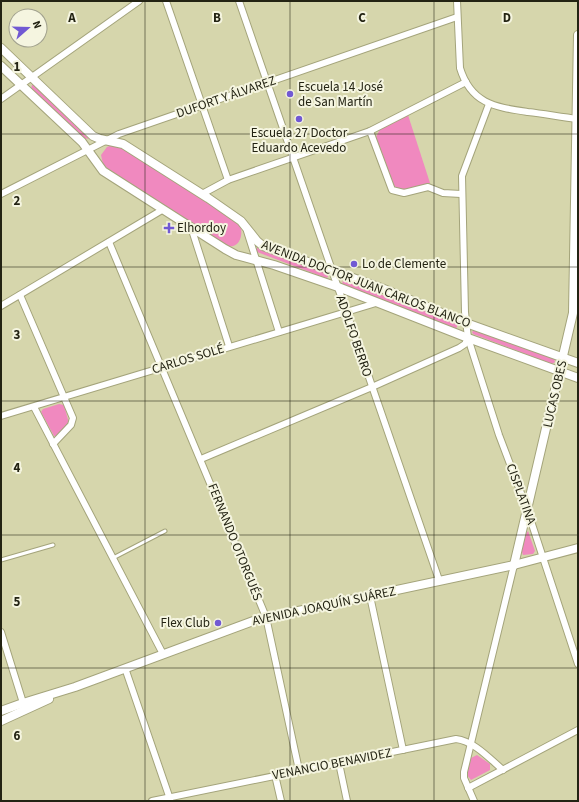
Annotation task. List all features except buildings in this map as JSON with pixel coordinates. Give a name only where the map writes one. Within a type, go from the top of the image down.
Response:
[{"type":"street","points":[[1,99],[139,1]]},
{"type":"street","points":[[166,1],[228,180]]},
{"type":"street","name":"ADOLFO BERRO","points":[[239,1],[439,580]]},
{"type":"street","points":[[457,1],[460,68],[472,91],[489,104],[496,107],[578,119]]},
{"type":"street","name":"DUFORT Y ÁLVAREZ","points":[[1,194],[119,134],[457,16]]},
{"type":"street","name":"LUCAS OBES","points":[[474,801],[464,775],[561,371],[576,302],[578,35]]},
{"type":"street","name":"AVENIDA DOCTOR JUAN CARLOS BLANCO","points":[[1,48],[93,136],[123,144],[202,194],[242,221],[257,241],[263,246],[332,270],[466,323],[578,363]]},
{"type":"street","name":"AVENIDA DOCTOR JUAN CARLOS BLANCO","points":[[1,66],[88,150],[103,171],[225,250],[338,287],[468,338],[578,378]]},
{"type":"street","points":[[202,194],[228,180],[370,131],[466,82]]},
{"type":"street","name":"CISPLATINA","points":[[489,104],[464,168],[461,194],[466,323],[468,338],[499,434],[528,509],[542,558],[578,664]]},
{"type":"street","points":[[370,131],[392,190],[404,193],[428,187],[443,193],[461,194]]},
{"type":"street","points":[[1,306],[162,210]]},
{"type":"street","points":[[191,227],[229,346]]},
{"type":"street","points":[[246,227],[279,332]]},
{"type":"street","name":"FERNANDO OTORGUÉS","points":[[110,242],[266,617],[299,770]]},
{"type":"street","points":[[20,295],[73,418],[73,423],[53,444]]},
{"type":"street","name":"CARLOS SOLÉ","points":[[1,416],[376,302]]},
{"type":"street","points":[[201,459],[372,387],[459,348],[465,344],[468,338]]},
{"type":"street","points":[[34,406],[163,654]]},
{"type":"street","name":"AVENIDA JOAQUÍN SUÁREZ","points":[[1,721],[24,706],[49,694],[54,695],[266,617],[514,565],[578,548]]},
{"type":"street","points":[[370,596],[403,750]]},
{"type":"street","points":[[1,632],[24,706]]},
{"type":"street","points":[[125,668],[170,799]]},
{"type":"street","name":"AVENIDA JOAQUÍN SUÁREZ","points":[[1,711],[24,706]]},
{"type":"street","points":[[468,788],[578,730]]},
{"type":"street","name":"VENANCIO BENAVIDEZ","points":[[152,801],[170,799],[275,775],[456,739],[463,740],[471,744],[503,770]]},
{"type":"street","points":[[339,763],[347,801]]},
{"type":"street","points":[[275,775],[280,801]]},
{"type":"lane","points":[[113,558],[165,531]]},
{"type":"lane","points":[[1,560],[53,545]]},
{"type":"shaded area","points":[[32,85],[34,85],[89,139],[84,138],[31,89]]},
{"type":"shaded area","points":[[408,115],[430,183],[401,190],[394,186],[376,137],[380,129]]},
{"type":"shaded area","points":[[117,145],[238,222],[241,236],[237,244],[234,246],[224,245],[107,168],[103,164],[101,155],[107,147]]},
{"type":"shaded area","points":[[258,247],[327,273],[328,277],[326,278],[257,252],[255,250]]},
{"type":"shaded area","points":[[343,280],[458,324],[456,329],[342,285]]},
{"type":"shaded area","points":[[475,329],[554,359],[555,362],[552,364],[473,334],[472,332]]},
{"type":"shaded area","points":[[59,404],[64,405],[69,423],[57,436],[54,436],[41,412],[43,409]]},
{"type":"shaded area","points":[[528,531],[535,551],[533,554],[523,555],[522,543]]},
{"type":"shaded area","points":[[477,755],[490,764],[490,770],[471,780],[467,775],[471,758]]},
{"type":"place","name":"Escuela 14 José de San Martín","points":[[290,94]]},
{"type":"place","name":"Escuela 27 Doctor Eduardo Acevedo","points":[[299,119]]},
{"type":"place","name":"Elhordoy","points":[[169,228]]},
{"type":"place","name":"Lo de Clemente","points":[[354,264]]},
{"type":"place","name":"Flex Club","points":[[218,623]]}]
